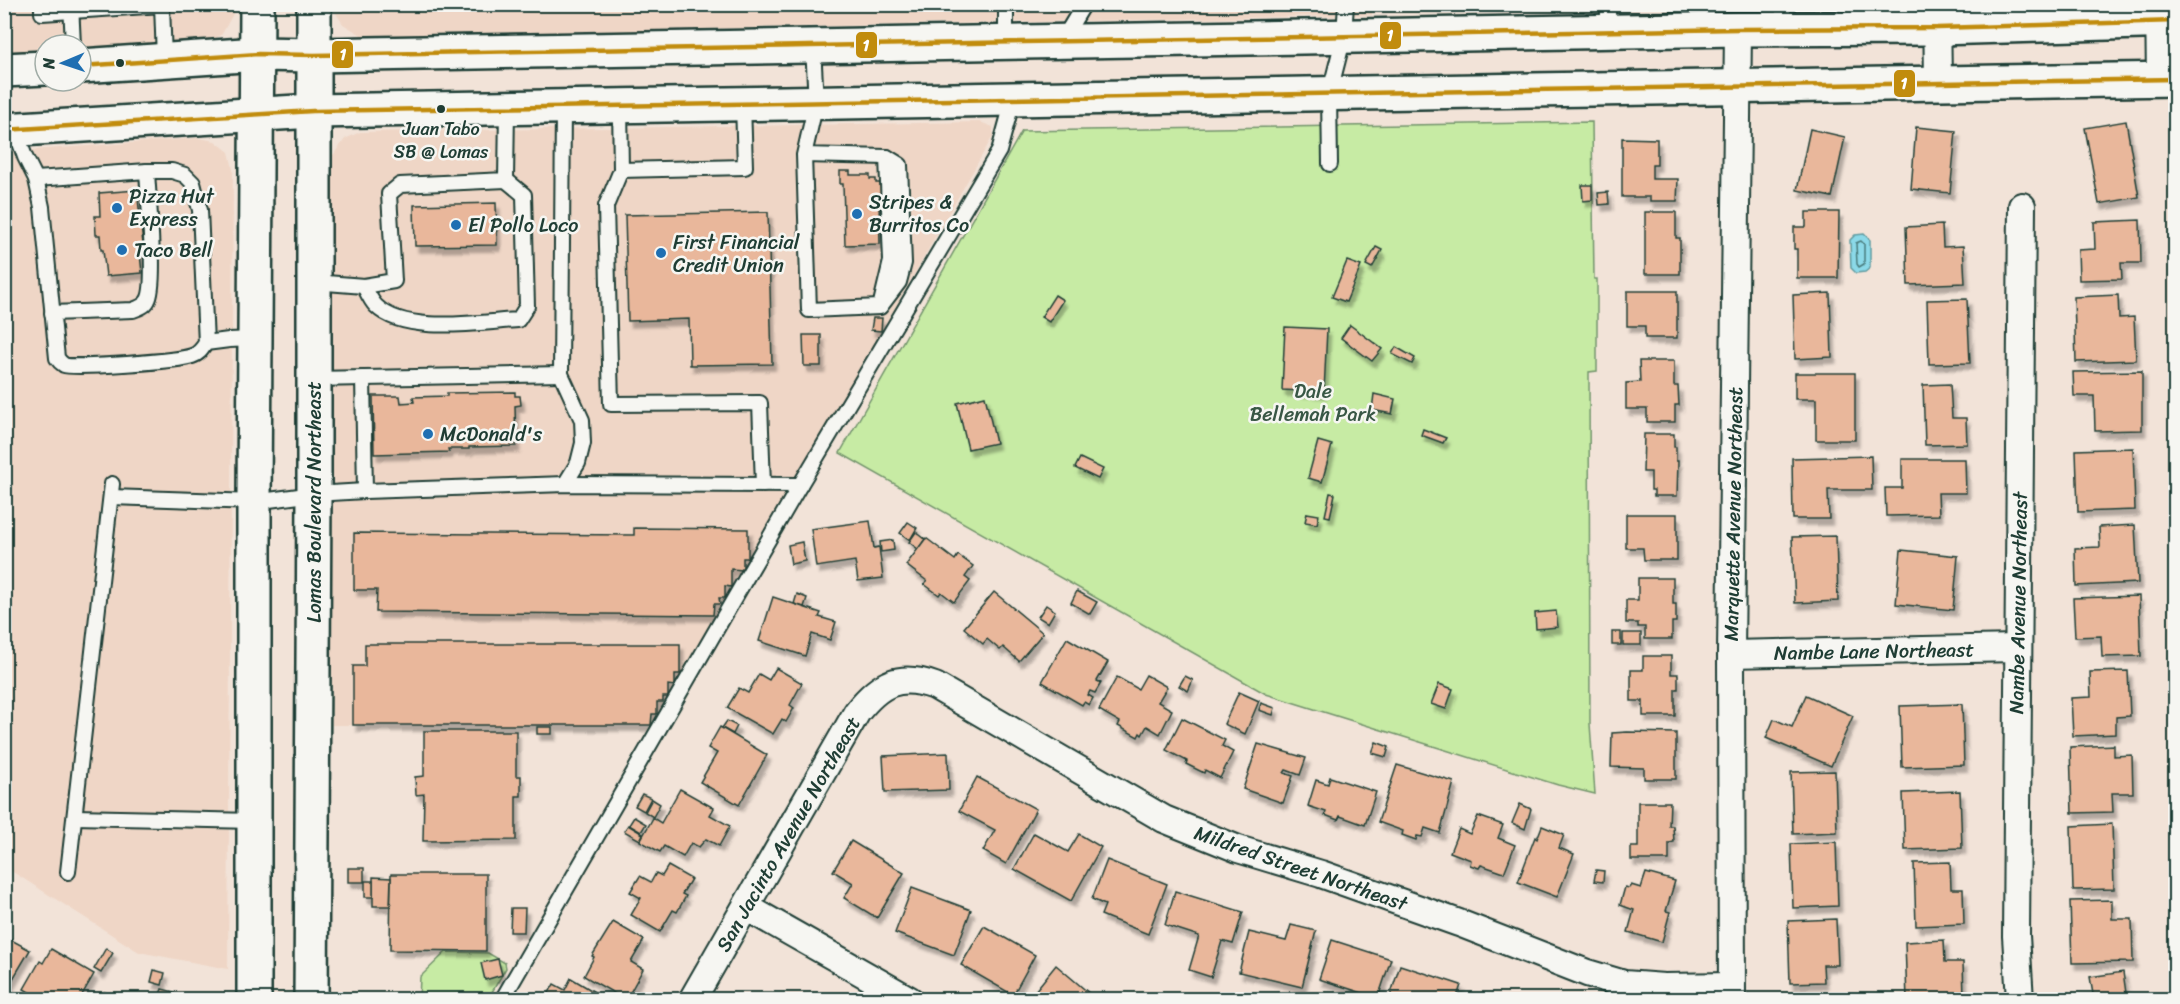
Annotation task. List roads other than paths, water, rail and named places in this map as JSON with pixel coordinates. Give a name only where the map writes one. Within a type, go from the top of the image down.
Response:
[{"type":"main road","points":[[254,999],[257,4]]},
{"type":"main road","name":"Lomas Boulevard Northeast","points":[[311,999],[315,494],[314,4]]},
{"type":"main road","points":[[93,65],[258,54],[314,55],[1062,41],[1345,20],[1608,18],[1738,29],[1783,16],[2164,16]]},
{"type":"main road","points":[[4,70],[33,69]]},
{"type":"main road","points":[[10,129],[313,111],[2168,79]]},
{"type":"street","points":[[1937,16],[1938,84]]},
{"type":"street","points":[[2164,16],[2168,79]]},
{"type":"street","name":"Marquette Avenue Northeast","points":[[1732,993],[1731,654],[1738,29]]},
{"type":"street","name":"Nambe Avenue Northeast","points":[[2020,999],[2016,936],[2022,206]]},
{"type":"street","name":"Nambe Lane Northeast","points":[[1731,654],[2017,648]]},
{"type":"street","name":"Mildred Street Northeast","points":[[895,681],[923,681],[935,686],[1164,819],[1238,849],[1321,874],[1459,923],[1587,973],[1624,984],[1732,993]]},
{"type":"street","name":"San Jacinto Avenue Northeast","points":[[692,999],[857,712],[872,694],[895,681]]},
{"type":"street","points":[[746,907],[910,999]]},
{"type":"lane","points":[[42,4],[42,13],[71,8],[163,5],[164,59]]},
{"type":"lane","points":[[1006,4],[1006,42]]},
{"type":"lane","points":[[1062,41],[1084,4]]},
{"type":"lane","points":[[71,8],[72,33]]},
{"type":"lane","points":[[1330,164],[1329,95],[1345,20]]},
{"type":"lane","points":[[804,155],[887,157],[900,165],[904,263],[899,282],[880,308],[809,310],[804,155],[816,103],[813,46]]},
{"type":"lane","points":[[502,999],[800,485],[999,151],[1013,100]]},
{"type":"lane","points":[[621,170],[745,167],[742,104]]},
{"type":"lane","points":[[620,106],[621,170],[606,206],[611,404],[760,403],[763,484]]},
{"type":"lane","points":[[562,107],[561,374],[582,420],[583,443],[578,463],[565,484]]},
{"type":"lane","points":[[506,180],[507,108]]},
{"type":"lane","points":[[10,129],[36,179],[42,207],[57,358],[65,365],[87,366],[175,360],[194,356],[200,352],[206,343],[200,210],[193,183],[185,175],[172,171],[36,179]]},
{"type":"lane","points":[[52,314],[133,310],[142,307],[148,300],[152,281],[147,171]]},
{"type":"lane","points":[[314,282],[364,285],[394,281],[389,194],[400,186],[506,180],[524,195],[528,306],[518,320],[437,324],[397,320],[376,306],[364,285]]},
{"type":"lane","points":[[206,343],[255,339]]},
{"type":"lane","points":[[314,379],[561,374]]},
{"type":"lane","points":[[363,378],[365,491]]},
{"type":"lane","points":[[68,872],[112,491],[254,502],[315,494],[365,491],[565,484],[800,485]]},
{"type":"lane","points":[[75,817],[254,821]]},
{"type":"water","points":[[1864,234],[1870,240],[1870,268],[1865,272],[1856,273],[1851,268],[1850,240],[1855,235]]},
{"type":"place","name":"Juan Tabo SB @ Lomas","points":[[441,109]]},
{"type":"place","name":"Pizza Hut Express","points":[[117,208]]},
{"type":"place","name":"Stripes & Burritos Co","points":[[857,214]]},
{"type":"place","name":"El Pollo Loco","points":[[456,225]]},
{"type":"place","name":"Taco Bell","points":[[122,250]]},
{"type":"place","name":"First Financial Credit Union","points":[[661,253]]},
{"type":"place","name":"McDonald's","points":[[428,434]]},
{"type":"park label","name":"Dale Bellemah Park","points":[[1313,402]]}]
